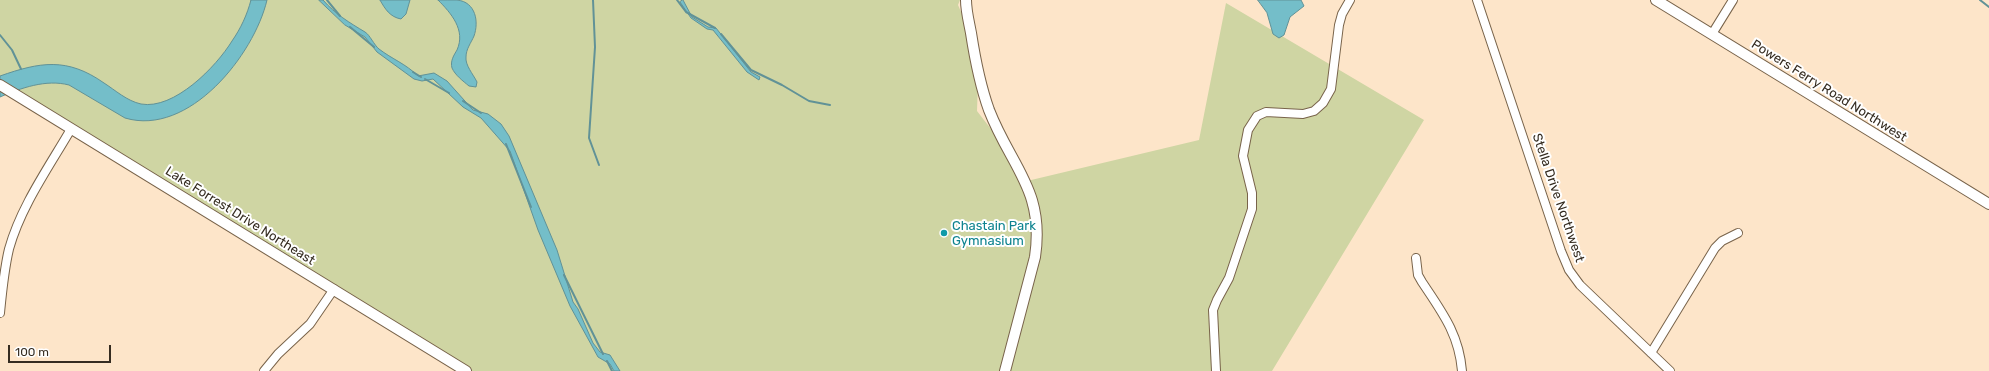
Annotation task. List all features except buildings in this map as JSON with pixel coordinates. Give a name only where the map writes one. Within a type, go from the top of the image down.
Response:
[{"type":"street","points":[[966,0],[976,63],[983,90],[997,128],[1030,190],[1037,221],[1038,239],[1035,257],[1005,371]]},
{"type":"street","points":[[1216,371],[1213,310],[1216,300],[1230,278],[1252,209],[1252,193],[1243,156],[1248,130],[1257,116],[1266,112],[1303,114],[1314,111],[1323,103],[1331,89],[1339,25],[1342,14],[1350,0]]},
{"type":"street","name":"Stella Drive Northwest","points":[[1477,0],[1569,270],[1580,285],[1670,371]]},
{"type":"street","name":"Powers Ferry Road Northwest","points":[[1656,0],[1989,204]]},
{"type":"street","points":[[1712,34],[1733,0]]},
{"type":"street","name":"Lake Forrest Drive Northeast","points":[[0,85],[466,371]]},
{"type":"street","points":[[0,313],[6,262],[15,230],[23,212],[71,128]]},
{"type":"street","points":[[1651,353],[1715,248],[1722,241],[1738,233]]},
{"type":"street","points":[[1416,258],[1418,275],[1454,333],[1460,351],[1462,371]]},
{"type":"street","points":[[264,371],[278,354],[310,324],[334,289]]},
{"type":"green space","points":[[0,0],[960,0],[958,5],[979,53],[977,111],[1022,169],[1027,181],[1199,140],[1226,3],[1424,120],[1272,371],[465,371],[0,84]]},
{"type":"water","points":[[251,0],[267,0],[260,22],[233,67],[215,87],[195,104],[172,115],[149,121],[125,118],[69,85],[60,83],[34,85],[16,90],[0,97],[0,76],[14,71],[53,64],[78,69],[91,75],[136,103],[154,104],[167,100],[180,94],[216,63],[238,31],[246,16]]},
{"type":"water","points":[[319,0],[323,0],[348,22],[369,35],[379,49],[409,68],[418,76],[434,73],[447,81],[473,110],[488,114],[501,124],[509,136],[557,250],[573,302],[578,309],[593,343],[600,352],[610,355],[620,371],[614,371],[610,364],[598,357],[570,306],[538,230],[510,151],[481,118],[463,107],[433,79],[422,81],[414,79],[377,52],[365,37],[345,25]]},
{"type":"water","points":[[380,0],[410,0],[406,14],[401,19],[391,14]]},
{"type":"water","points":[[438,0],[457,0],[468,4],[472,9],[476,19],[476,25],[474,36],[466,54],[466,60],[477,82],[476,87],[469,86],[453,71],[452,61],[457,50],[460,36],[456,22],[448,10]]},
{"type":"water","points":[[683,0],[692,17],[708,27],[716,28],[751,72],[760,77],[759,80],[747,72],[713,30],[707,29],[691,18],[680,2]]},
{"type":"water","points":[[1258,0],[1301,0],[1304,6],[1290,17],[1284,35],[1279,38],[1273,34],[1267,13]]},
{"type":"waterway","points":[[327,0],[340,16]]},
{"type":"waterway","points":[[593,0],[595,47],[589,138],[599,165]]},
{"type":"waterway","points":[[677,0],[686,12],[715,28]]},
{"type":"waterway","points":[[1980,0],[1989,7]]},
{"type":"waterway","points":[[350,27],[374,47]]},
{"type":"waterway","points":[[721,34],[751,70],[782,85],[809,101],[830,105]]},
{"type":"waterway","points":[[0,35],[12,50],[21,69]]},
{"type":"waterway","points":[[413,72],[421,77]]},
{"type":"waterway","points":[[425,79],[449,93]]},
{"type":"waterway","points":[[463,101],[481,113]]},
{"type":"waterway","points":[[506,144],[531,207]]},
{"type":"waterway","points":[[564,275],[603,354]]},
{"type":"waterway","points":[[607,361],[612,371]]},
{"type":"place","name":"Chastain Park Gymnasium","points":[[944,233]]}]
